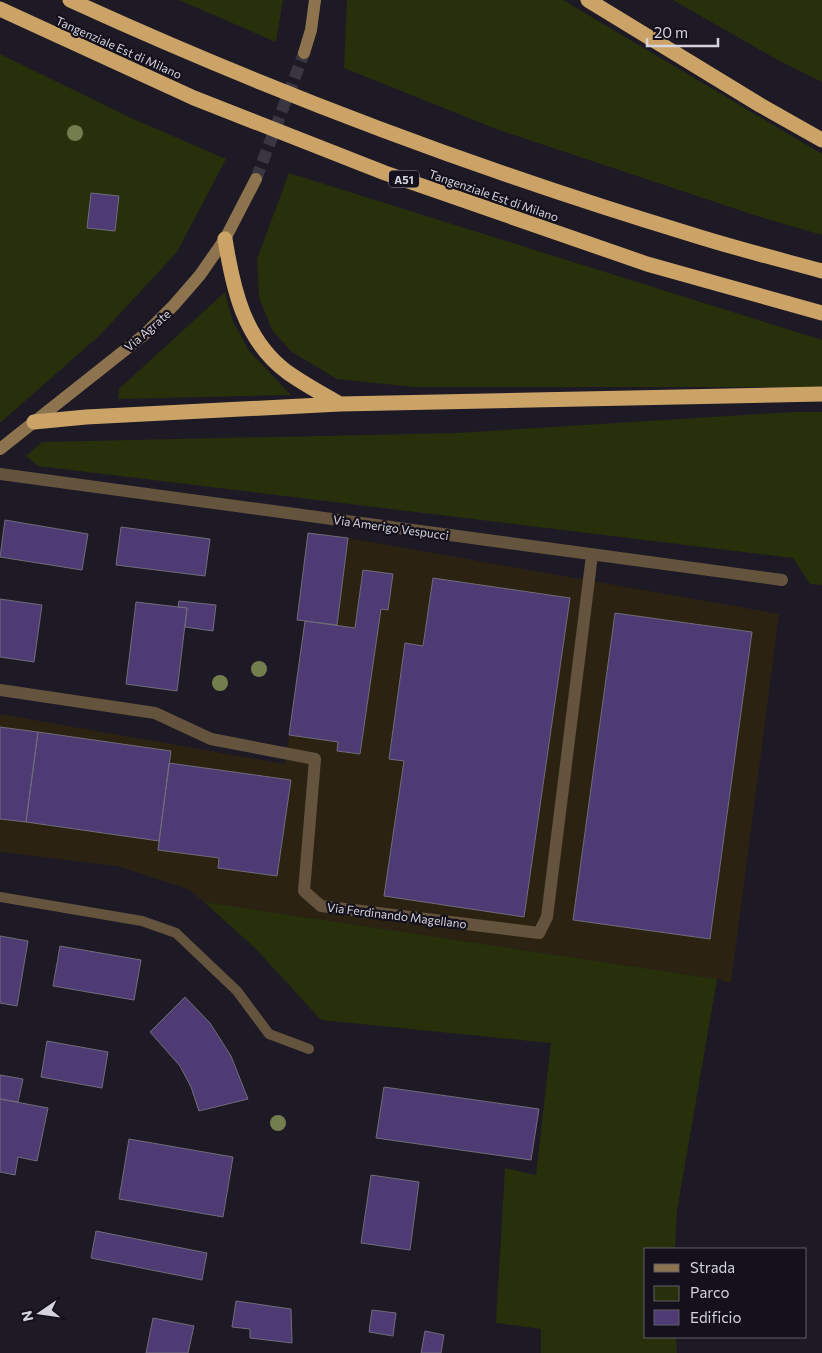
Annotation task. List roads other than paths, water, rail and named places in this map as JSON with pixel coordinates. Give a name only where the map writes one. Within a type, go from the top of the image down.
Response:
[{"type":"highway","name":"Tangenziale Est di Milano","points":[[70,0],[239,74],[412,140],[602,207],[692,235],[822,271]]},
{"type":"highway","points":[[588,0],[822,140]]},
{"type":"highway","name":"Tangenziale Est di Milano","points":[[0,10],[194,98],[385,173],[647,264],[822,313]]},
{"type":"highway","points":[[225,239],[238,302],[258,342],[272,359],[287,372],[340,404]]},
{"type":"highway","points":[[34,422],[86,417],[340,404],[822,394]]},
{"type":"street","points":[[311,30],[315,0]]},
{"type":"street","points":[[304,53],[323,0]]},
{"type":"street","name":"Via Agrate","points":[[0,449],[156,324],[200,275],[225,239],[256,179]]},
{"type":"street","name":"Via Amerigo Vespucci","points":[[0,474],[782,580]]},
{"type":"street","name":"Via Ferdinando Magellano","points":[[0,690],[155,713],[211,739],[315,759],[304,891],[321,906],[539,933],[547,917],[592,555]]},
{"type":"lane","points":[[0,897],[142,921],[176,934],[238,991],[269,1034],[309,1049]]},
{"type":"tunnel","points":[[256,179],[304,53]]}]
